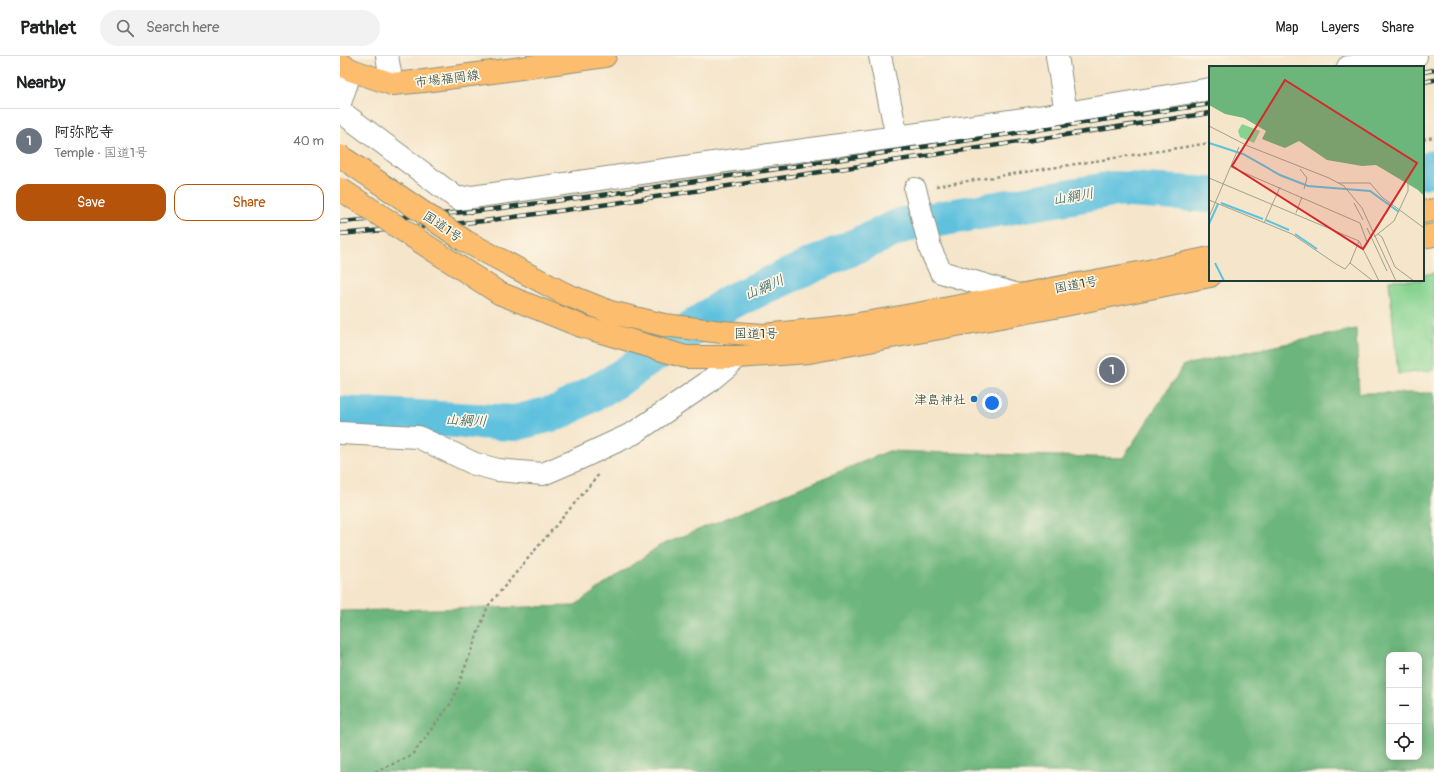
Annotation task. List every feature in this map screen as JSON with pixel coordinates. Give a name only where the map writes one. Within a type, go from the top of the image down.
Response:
[{"type":"main road","name":"市場福岡線","points":[[346,67],[392,84],[605,56]]},
{"type":"main road","name":"国道1号","points":[[340,156],[465,241],[565,294],[610,312],[664,324],[722,332],[764,335],[833,328],[896,318],[1144,272],[1209,258]]},
{"type":"main road","name":"国道1号","points":[[340,189],[500,293],[581,326],[686,358],[738,357],[809,352],[1053,308],[1209,276]]},
{"type":"main road","points":[[1424,212],[1434,210]]},
{"type":"main road","points":[[1424,236],[1434,235]]},
{"type":"street","points":[[387,56],[392,84]]},
{"type":"street","points":[[880,56],[897,137]]},
{"type":"street","points":[[1057,56],[1066,113]]},
{"type":"street","points":[[1354,66],[1416,56]]},
{"type":"street","points":[[340,103],[346,67]]},
{"type":"street","points":[[340,111],[458,199],[1066,113],[1209,89]]},
{"type":"street","points":[[915,189],[932,251],[941,272],[1018,295]]},
{"type":"street","points":[[340,433],[418,437],[475,464],[498,470],[543,474],[634,433],[707,383],[738,357]]},
{"type":"path","points":[[1424,139],[1434,137]]},
{"type":"path","points":[[915,189],[1209,143]]},
{"type":"path","points":[[375,772],[411,756],[452,702],[488,606],[604,469]]},
{"type":"green space","points":[[1434,273],[1434,370],[1398,374],[1389,281],[1424,281],[1424,275]]},
{"type":"green space","points":[[1356,329],[1359,393],[1434,393],[1434,772],[340,772],[340,611],[574,606],[659,546],[889,451],[1123,458],[1184,365]]},
{"type":"waterway","name":"山綱川","points":[[1424,171],[1434,168]]},
{"type":"waterway","name":"山綱川","points":[[340,414],[515,423],[559,412],[614,382],[730,302],[903,225],[1113,189],[1209,195]]},
{"type":"railway","points":[[1424,72],[1434,70]]},
{"type":"railway","points":[[1424,82],[1434,80]]},
{"type":"railway","points":[[340,222],[478,211],[616,193],[1209,104]]},
{"type":"railway","points":[[340,234],[484,221],[609,204],[1209,113]]},
{"type":"place","name":"阿弥陀寺","points":[[1112,370]]},
{"type":"place","name":"津島神社","points":[[974,399]]}]
